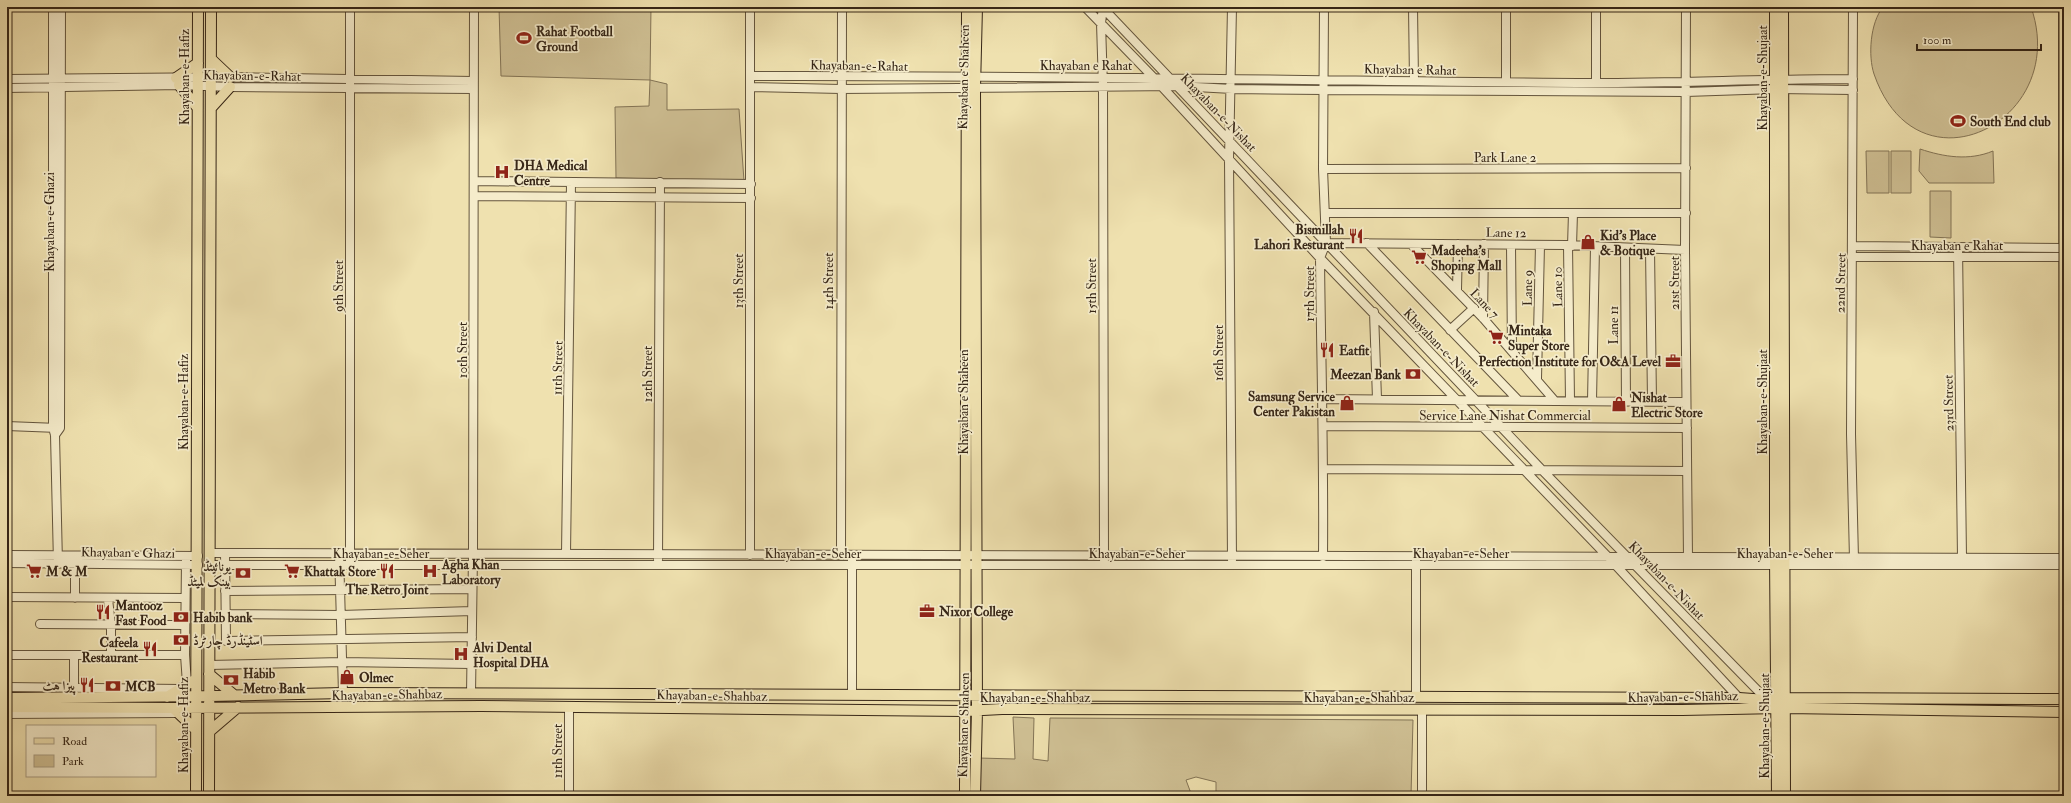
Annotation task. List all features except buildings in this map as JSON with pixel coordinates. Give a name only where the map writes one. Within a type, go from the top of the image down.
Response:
[{"type":"main road","name":"Khayaban-e-Hafiz","points":[[196,796],[195,696],[188,684],[197,633],[198,561],[196,319],[198,7]]},
{"type":"main road","name":"Khayaban-e-Hafiz","points":[[209,796],[211,7]]},
{"type":"main road","name":"Khayaban e Shaheen","points":[[967,7],[971,83],[971,560],[977,695],[975,796]]},
{"type":"main road","name":"Khayaban e Shaheen","points":[[971,83],[977,7]]},
{"type":"main road","name":"Khayaban-e-Shujaat","points":[[1775,7],[1779,84]]},
{"type":"main road","name":"Khayaban-e-Shujaat","points":[[1783,7],[1779,84],[1779,562],[1781,703],[1785,796]]},
{"type":"main road","points":[[211,59],[230,82],[211,108]]},
{"type":"main road","points":[[197,107],[178,81],[198,63]]},
{"type":"main road","points":[[196,319],[210,319]]},
{"type":"main road","name":"Khayaban e Shaheen","points":[[965,796],[964,696],[971,560]]},
{"type":"main road","points":[[209,670],[234,696]]},
{"type":"main road","points":[[167,697],[188,684]]},
{"type":"main road","name":"Khayaban-e-Shahbaz","points":[[7,698],[167,697],[343,693],[1739,698],[1767,700],[1781,703],[2064,712]]},
{"type":"main road","name":"Khayaban-e-Shahbaz","points":[[7,707],[175,711],[195,708],[238,707],[569,707],[964,711],[1422,710],[2064,699]]},
{"type":"main road","name":"Khayaban-e-Shujaat","points":[[1777,796],[1781,703]]},
{"type":"main road","points":[[210,731],[238,707]]},
{"type":"main road","points":[[175,711],[196,730]]},
{"type":"street","name":"Khayaban-e-Ghazi","points":[[54,7],[57,83],[56,430],[58,559]]},
{"type":"street","name":"Khayaban-e-Ghazi","points":[[57,83],[61,7]]},
{"type":"street","name":"9th Street","points":[[350,7],[350,565]]},
{"type":"street","name":"10th Street","points":[[471,694],[473,565],[474,7]]},
{"type":"street","name":"13th Street","points":[[750,7],[750,555]]},
{"type":"street","name":"14th Street","points":[[841,555],[842,7]]},
{"type":"street","name":"Khayaban-e-Nishat","points":[[1085,7],[1162,86],[1320,258],[1374,312],[1609,558],[1739,698]]},
{"type":"street","name":"Khayaban-e-Nishat","points":[[1102,7],[1501,428],[1767,700]]},
{"type":"street","name":"15th Street","points":[[1102,7],[1104,565]]},
{"type":"street","points":[[1231,79],[1232,7]]},
{"type":"street","name":"17th Street","points":[[1323,557],[1324,426],[1322,399],[1320,258],[1326,243],[1323,80],[1324,7]]},
{"type":"street","points":[[1413,7],[1414,81]]},
{"type":"street","points":[[1506,7],[1506,82]]},
{"type":"street","points":[[1596,7],[1596,83]]},
{"type":"street","name":"21st Street","points":[[1686,7],[1685,250],[1688,558]]},
{"type":"street","name":"22nd Street","points":[[1853,7],[1851,434],[1854,559]]},
{"type":"street","points":[[2063,7],[2062,248],[2064,498]]},
{"type":"street","name":"Khayaban-e-Rahat","points":[[751,76],[841,76],[971,83]]},
{"type":"street","name":"Khayaban e Rahat","points":[[971,83],[1103,77],[1596,83],[1686,81],[1779,84],[1853,90]]},
{"type":"street","name":"Khayaban-e-Rahat","points":[[7,88],[57,83],[178,81],[230,82],[350,78],[473,85]]},
{"type":"street","name":"Khayaban-e-Rahat","points":[[7,79],[57,83]]},
{"type":"street","name":"16th Street","points":[[1231,79],[1232,90],[1229,159],[1232,561]]},
{"type":"street","name":"Khayaban e Rahat","points":[[971,83],[1103,87],[1177,86],[1232,90],[1686,92],[1853,79]]},
{"type":"street","name":"Khayaban-e-Rahat","points":[[230,82],[350,88],[473,85]]},
{"type":"street","name":"Khayaban-e-Rahat","points":[[751,87],[841,89],[971,83]]},
{"type":"street","name":"Park Lane 2","points":[[1324,169],[1686,168]]},
{"type":"street","points":[[474,181],[751,184]]},
{"type":"street","name":"12th Street","points":[[658,565],[660,182]]},
{"type":"street","name":"11th Street","points":[[566,554],[571,183]]},
{"type":"street","points":[[474,196],[750,198]]},
{"type":"street","points":[[1325,212],[1686,213]]},
{"type":"street","name":"Lane 10","points":[[1570,400],[1570,246],[1573,213]]},
{"type":"street","name":"Lane 12","points":[[1326,243],[1540,245],[1685,250]]},
{"type":"street","points":[[1367,243],[1518,400]]},
{"type":"street","name":"Lane 7","points":[[1411,244],[1474,308],[1554,400]]},
{"type":"street","points":[[1457,290],[1458,244]]},
{"type":"street","points":[[1483,318],[1484,244]]},
{"type":"street","points":[[1512,245],[1512,351]]},
{"type":"street","name":"Lane 9","points":[[1537,379],[1540,245]]},
{"type":"street","name":"Khayaban e Rahat","points":[[1852,246],[2062,248]]},
{"type":"street","points":[[1592,401],[1595,247]]},
{"type":"street","name":"23rd Street","points":[[1958,247],[1962,558]]},
{"type":"street","name":"Lane 11","points":[[1625,248],[1626,402]]},
{"type":"street","points":[[1650,249],[1652,401]]},
{"type":"street","name":"Khayaban e Rahat","points":[[1851,257],[2063,258]]},
{"type":"street","points":[[1450,330],[1474,308]]},
{"type":"street","points":[[1374,312],[1377,399]]},
{"type":"street","points":[[1322,399],[1686,402]]},
{"type":"street","points":[[7,426],[56,430]]},
{"type":"street","name":"Service Lane Nishat Commercial","points":[[1324,426],[1686,428]]},
{"type":"street","points":[[1324,468],[1687,471]]},
{"type":"street","name":"Khayaban-e-Seher","points":[[210,553],[852,555],[1104,565],[1323,557],[1416,561],[1614,565],[1854,559],[2064,558]]},
{"type":"street","points":[[225,553],[226,641],[472,637]]},
{"type":"street","points":[[339,553],[343,693]]},
{"type":"street","points":[[7,555],[58,559]]},
{"type":"street","points":[[852,555],[852,695]]},
{"type":"street","points":[[7,687],[188,684],[185,655],[186,556]]},
{"type":"street","points":[[7,563],[58,559],[186,556],[198,561]]},
{"type":"street","name":"Khayaban-e-Seher","points":[[210,565],[852,565],[1104,556],[1232,561],[1416,561],[1688,558],[1779,562],[2064,565]]},
{"type":"street","name":"Khayaban e Ghazi","points":[[58,559],[75,564],[186,565],[198,561]]},
{"type":"street","points":[[1416,561],[1416,697]]},
{"type":"street","points":[[75,564],[75,598]]},
{"type":"street","points":[[225,591],[472,589]]},
{"type":"street","points":[[7,597],[108,599],[185,598]]},
{"type":"street","points":[[108,599],[111,625],[111,655]]},
{"type":"street","points":[[225,614],[341,615],[472,611]]},
{"type":"street","points":[[40,624],[111,625],[185,629],[197,633]]},
{"type":"street","points":[[7,656],[185,655]]},
{"type":"street","points":[[74,656],[74,698]]},
{"type":"street","points":[[209,670],[342,662],[471,664]]},
{"type":"street","name":"11th Street","points":[[569,707],[569,796]]},
{"type":"street","points":[[1422,710],[1422,796]]},
{"type":"street","points":[[7,714],[175,711]]},
{"type":"green space","points":[[499,7],[651,7],[650,80],[501,76]]},
{"type":"green space","points":[[1883,7],[2031,7],[2038,48],[2029,83],[2010,111],[1984,130],[1953,138],[1922,132],[1895,112],[1874,74],[1871,58],[1871,40],[1875,22]]},
{"type":"green space","points":[[650,80],[667,84],[667,110],[739,109],[744,181],[616,178],[615,107],[649,106]]},
{"type":"green space","points":[[1920,149],[1956,157],[1975,156],[1993,151],[1994,183],[1929,183],[1919,171]]},
{"type":"green space","points":[[1866,151],[1889,151],[1889,193],[1867,193]]},
{"type":"green space","points":[[1891,151],[1911,151],[1911,193],[1891,193]]},
{"type":"green space","points":[[1930,191],[1951,191],[1951,238],[1930,237]]},
{"type":"green space","points":[[1013,717],[1034,718],[1033,759],[1048,761],[1050,718],[1413,720],[1411,795],[1216,796],[1216,782],[1196,777],[1186,780],[1192,796],[978,796],[979,758],[1015,759]]},
{"type":"place","name":"Rahat Football Ground","points":[[524,38]]},
{"type":"place","name":"South End club","points":[[1958,121]]},
{"type":"place","name":"DHA Medical Centre","points":[[502,172]]},
{"type":"place","name":"Bismillah Lahori Resturant","points":[[1356,236]]},
{"type":"place","name":"Kid's Place & Botique","points":[[1588,242]]},
{"type":"place","name":"Madeeha's Shoping Mall","points":[[1419,257]]},
{"type":"place","name":"Mintaka Super Store","points":[[1496,337]]},
{"type":"place","name":"Eatfit","points":[[1327,350]]},
{"type":"place","name":"Perfection Institute for O&A Level","points":[[1673,361]]},
{"type":"place","name":"Meezan Bank","points":[[1413,374]]},
{"type":"place","name":"Samsung Service Center Pakistan","points":[[1347,403]]},
{"type":"place","name":"Nishat Electric Store","points":[[1619,404]]},
{"type":"place","name":"M & M","points":[[34,571]]},
{"type":"place","name":"Khattak Store","points":[[292,571]]},
{"type":"place","name":"The Retro Joint","points":[[387,571]]},
{"type":"place","name":"Agha Khan Laboratory","points":[[430,571]]},
{"type":"place","name":"یونائیٹڈ بینک لمیٹڈ","points":[[243,573]]},
{"type":"place","name":"Nixor College","points":[[927,611]]},
{"type":"place","name":"Mantooz Fast Food","points":[[103,612]]},
{"type":"place","name":"Habib bank","points":[[181,617]]},
{"type":"place","name":"اسٹینڈرڈ چارٹرڈ","points":[[181,640]]},
{"type":"place","name":"Cafeela Restaurant","points":[[150,649]]},
{"type":"place","name":"Alvi Dental Hospital DHA","points":[[461,654]]},
{"type":"place","name":"Olmec","points":[[347,677]]},
{"type":"place","name":"Habib Metro Bank","points":[[231,680]]},
{"type":"place","name":"پیزا ہٹ","points":[[87,685]]},
{"type":"place","name":"MCB","points":[[113,686]]}]
